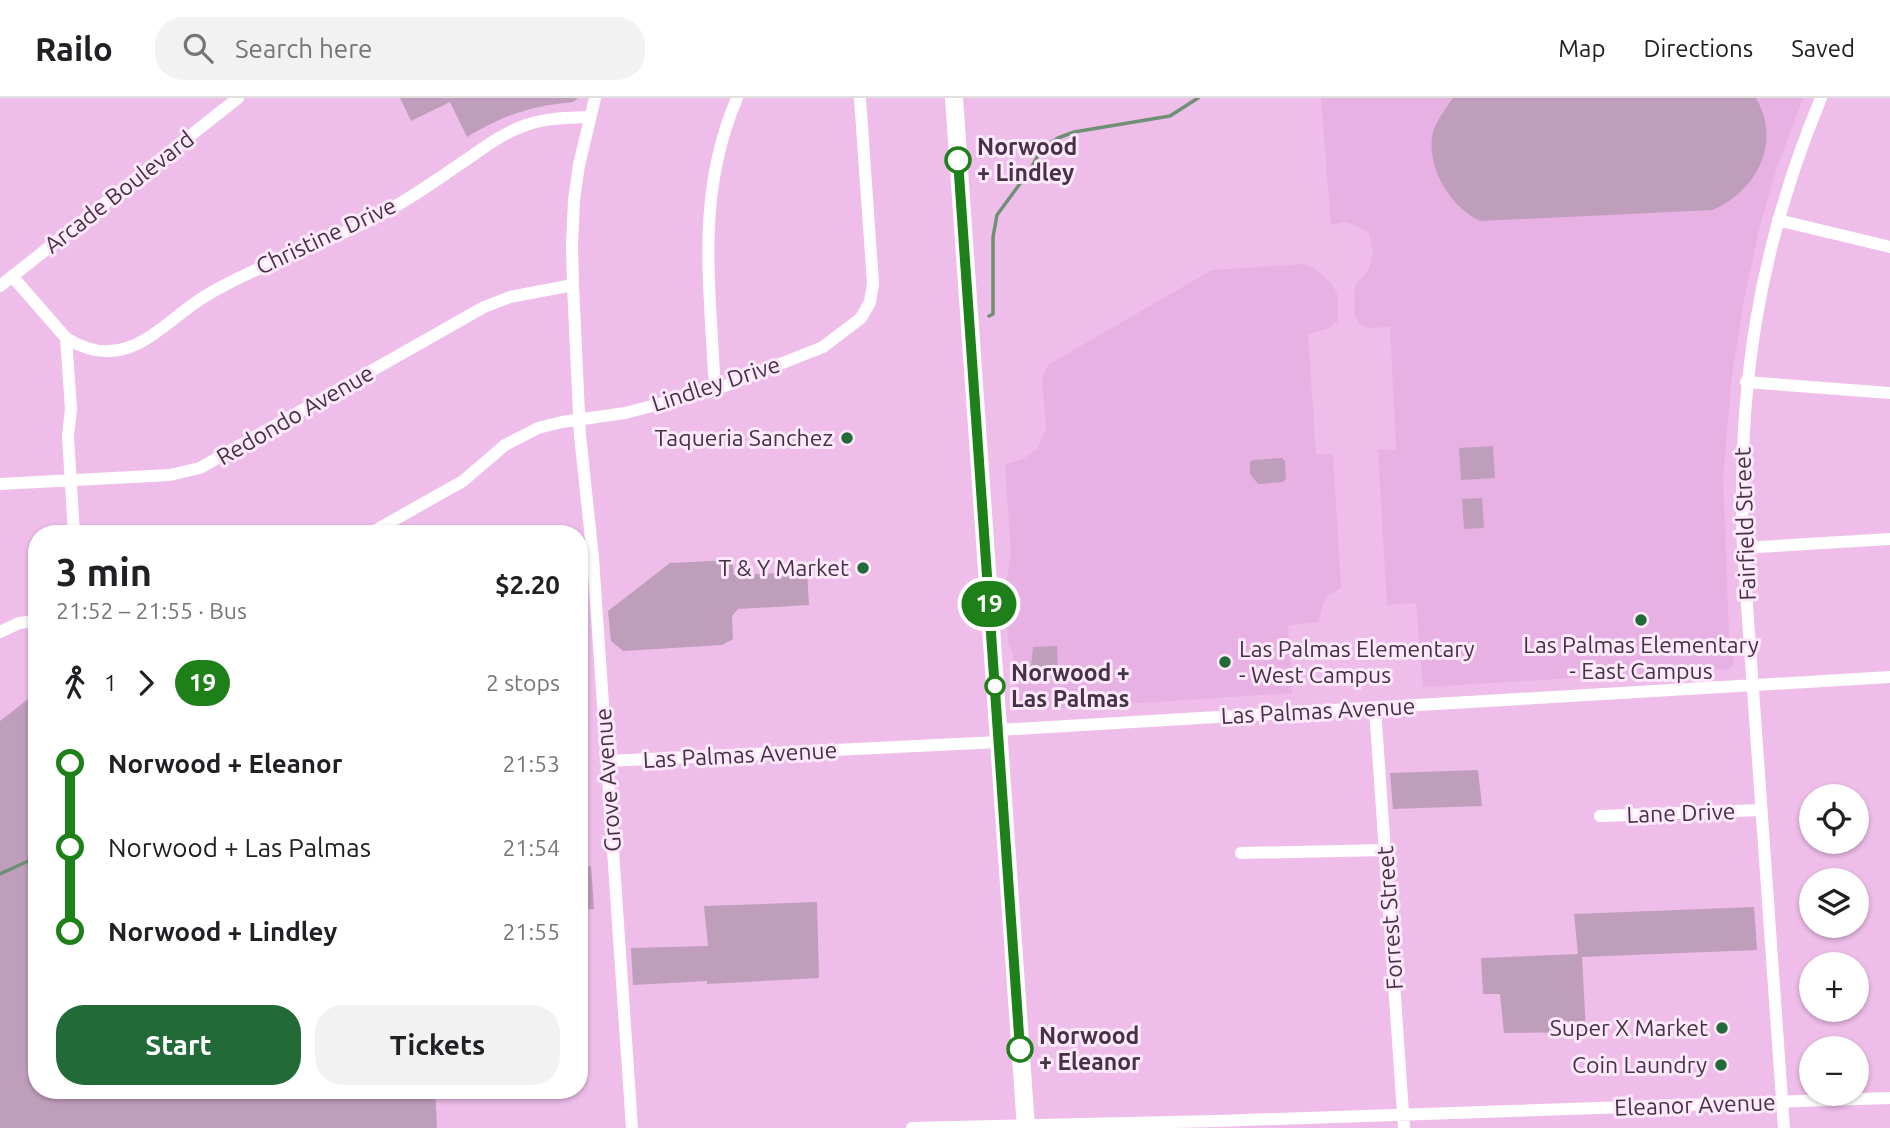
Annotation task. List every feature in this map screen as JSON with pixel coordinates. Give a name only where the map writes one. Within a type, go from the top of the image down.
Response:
[{"type":"main road","points":[[954,98],[1026,1127]]},
{"type":"street","name":"Arcade Boulevard","points":[[0,286],[238,98]]},
{"type":"street","name":"Grove Avenue","points":[[595,98],[574,200],[573,285],[580,420],[593,558],[632,1128]]},
{"type":"street","points":[[717,389],[708,263],[708,214],[717,155],[737,98]]},
{"type":"street","name":"Lindley Drive","points":[[385,525],[463,481],[505,445],[538,428],[625,413],[717,389],[823,347],[855,324],[866,310],[873,284],[860,98]]},
{"type":"street","name":"Fairfield Street","points":[[1784,1128],[1743,548],[1742,425],[1760,291],[1777,220],[1821,98]]},
{"type":"street","name":"Christine Drive","points":[[66,338],[92,350],[111,351],[129,347],[233,280],[377,217],[426,188],[504,134],[535,122],[589,117]]},
{"type":"street","points":[[1777,220],[1890,247]]},
{"type":"street","points":[[12,276],[66,338],[71,409],[68,436],[74,525]]},
{"type":"street","name":"Redondo Avenue","points":[[0,484],[170,475],[200,468],[484,307],[510,298],[573,285]]},
{"type":"street","points":[[1746,382],[1890,393]]},
{"type":"street","points":[[1743,548],[1890,539]]},
{"type":"street","points":[[0,632],[28,622]]},
{"type":"street","name":"Las Palmas Avenue","points":[[607,761],[1375,708],[1890,677]]},
{"type":"street","name":"Forrest Street","points":[[1375,708],[1404,1121]]},
{"type":"street","name":"Lane Drive","points":[[1600,816],[1761,810]]},
{"type":"street","points":[[1241,853],[1385,850]]},
{"type":"street","name":"Eleanor Avenue","points":[[912,1128],[1404,1121],[1890,1098]]},
{"type":"shaded area","points":[[400,98],[578,98],[573,102],[518,113],[467,137],[450,102],[411,121]]},
{"type":"shaded area","points":[[1321,98],[1803,98],[1776,170],[1760,226],[1732,375],[1723,477],[1729,633],[1734,663],[1730,669],[1423,687],[1416,603],[1387,605],[1378,450],[1396,449],[1390,327],[1367,328],[1360,324],[1354,315],[1355,286],[1369,269],[1373,251],[1369,234],[1356,225],[1344,222],[1331,225]]},
{"type":"shaded area","points":[[1453,98],[1756,98],[1763,115],[1765,148],[1753,178],[1729,201],[1713,210],[1480,221],[1469,215],[1450,196],[1436,171],[1433,158],[1433,132]]},
{"type":"shaded area","points":[[1304,264],[1314,268],[1330,282],[1337,293],[1338,321],[1327,329],[1308,334],[1316,454],[1333,454],[1341,588],[1330,594],[1324,602],[1318,622],[1288,625],[1292,693],[1017,711],[1013,654],[1008,641],[1005,588],[1011,554],[1005,464],[1023,459],[1038,448],[1046,428],[1042,378],[1048,365],[1212,270]]},
{"type":"shaded area","points":[[1493,446],[1495,478],[1461,480],[1459,448]]},
{"type":"shaded area","points":[[1282,458],[1285,461],[1286,479],[1283,482],[1258,484],[1250,474],[1250,462],[1253,460]]},
{"type":"shaded area","points":[[1482,498],[1484,528],[1464,529],[1462,499]]},
{"type":"shaded area","points":[[732,560],[734,575],[807,572],[809,605],[738,609],[732,616],[733,639],[722,645],[623,651],[611,641],[608,611],[670,563]]},
{"type":"shaded area","points":[[1057,646],[1058,673],[1030,675],[1033,647]]},
{"type":"shaded area","points":[[28,699],[28,1099],[435,1099],[437,1128],[0,1128],[0,721]]},
{"type":"shaded area","points":[[1478,770],[1482,806],[1393,809],[1390,773]]},
{"type":"shaded area","points":[[588,866],[591,866],[594,909],[588,909]]},
{"type":"shaded area","points":[[817,902],[819,978],[633,985],[631,948],[708,946],[704,906]]},
{"type":"shaded area","points":[[1754,907],[1757,950],[1582,957],[1586,1032],[1504,1033],[1500,994],[1483,994],[1481,958],[1578,954],[1574,914]]},
{"type":"waterway","points":[[989,316],[993,314],[993,237],[997,215],[1030,170],[1042,148],[1074,132],[1170,116],[1198,98]]},
{"type":"waterway","points":[[0,874],[28,861]]},
{"type":"bus line","name":"19","points":[[958,160],[1020,1049]]},
{"type":"place","name":"Norwood + Lindley","points":[[958,160]]},
{"type":"place","name":"Taqueria Sanchez","points":[[847,438]]},
{"type":"place","name":"T & Y Market","points":[[863,568]]},
{"type":"place","name":"Las Palmas Elementary - East Campus","points":[[1641,620]]},
{"type":"place","name":"Las Palmas Elementary - West Campus","points":[[1225,662]]},
{"type":"place","name":"Norwood + Las Palmas","points":[[995,686]]},
{"type":"place","name":"Super X Market","points":[[1722,1028]]},
{"type":"place","name":"Norwood + Eleanor","points":[[1020,1049]]},
{"type":"place","name":"Coin Laundry","points":[[1721,1065]]}]
